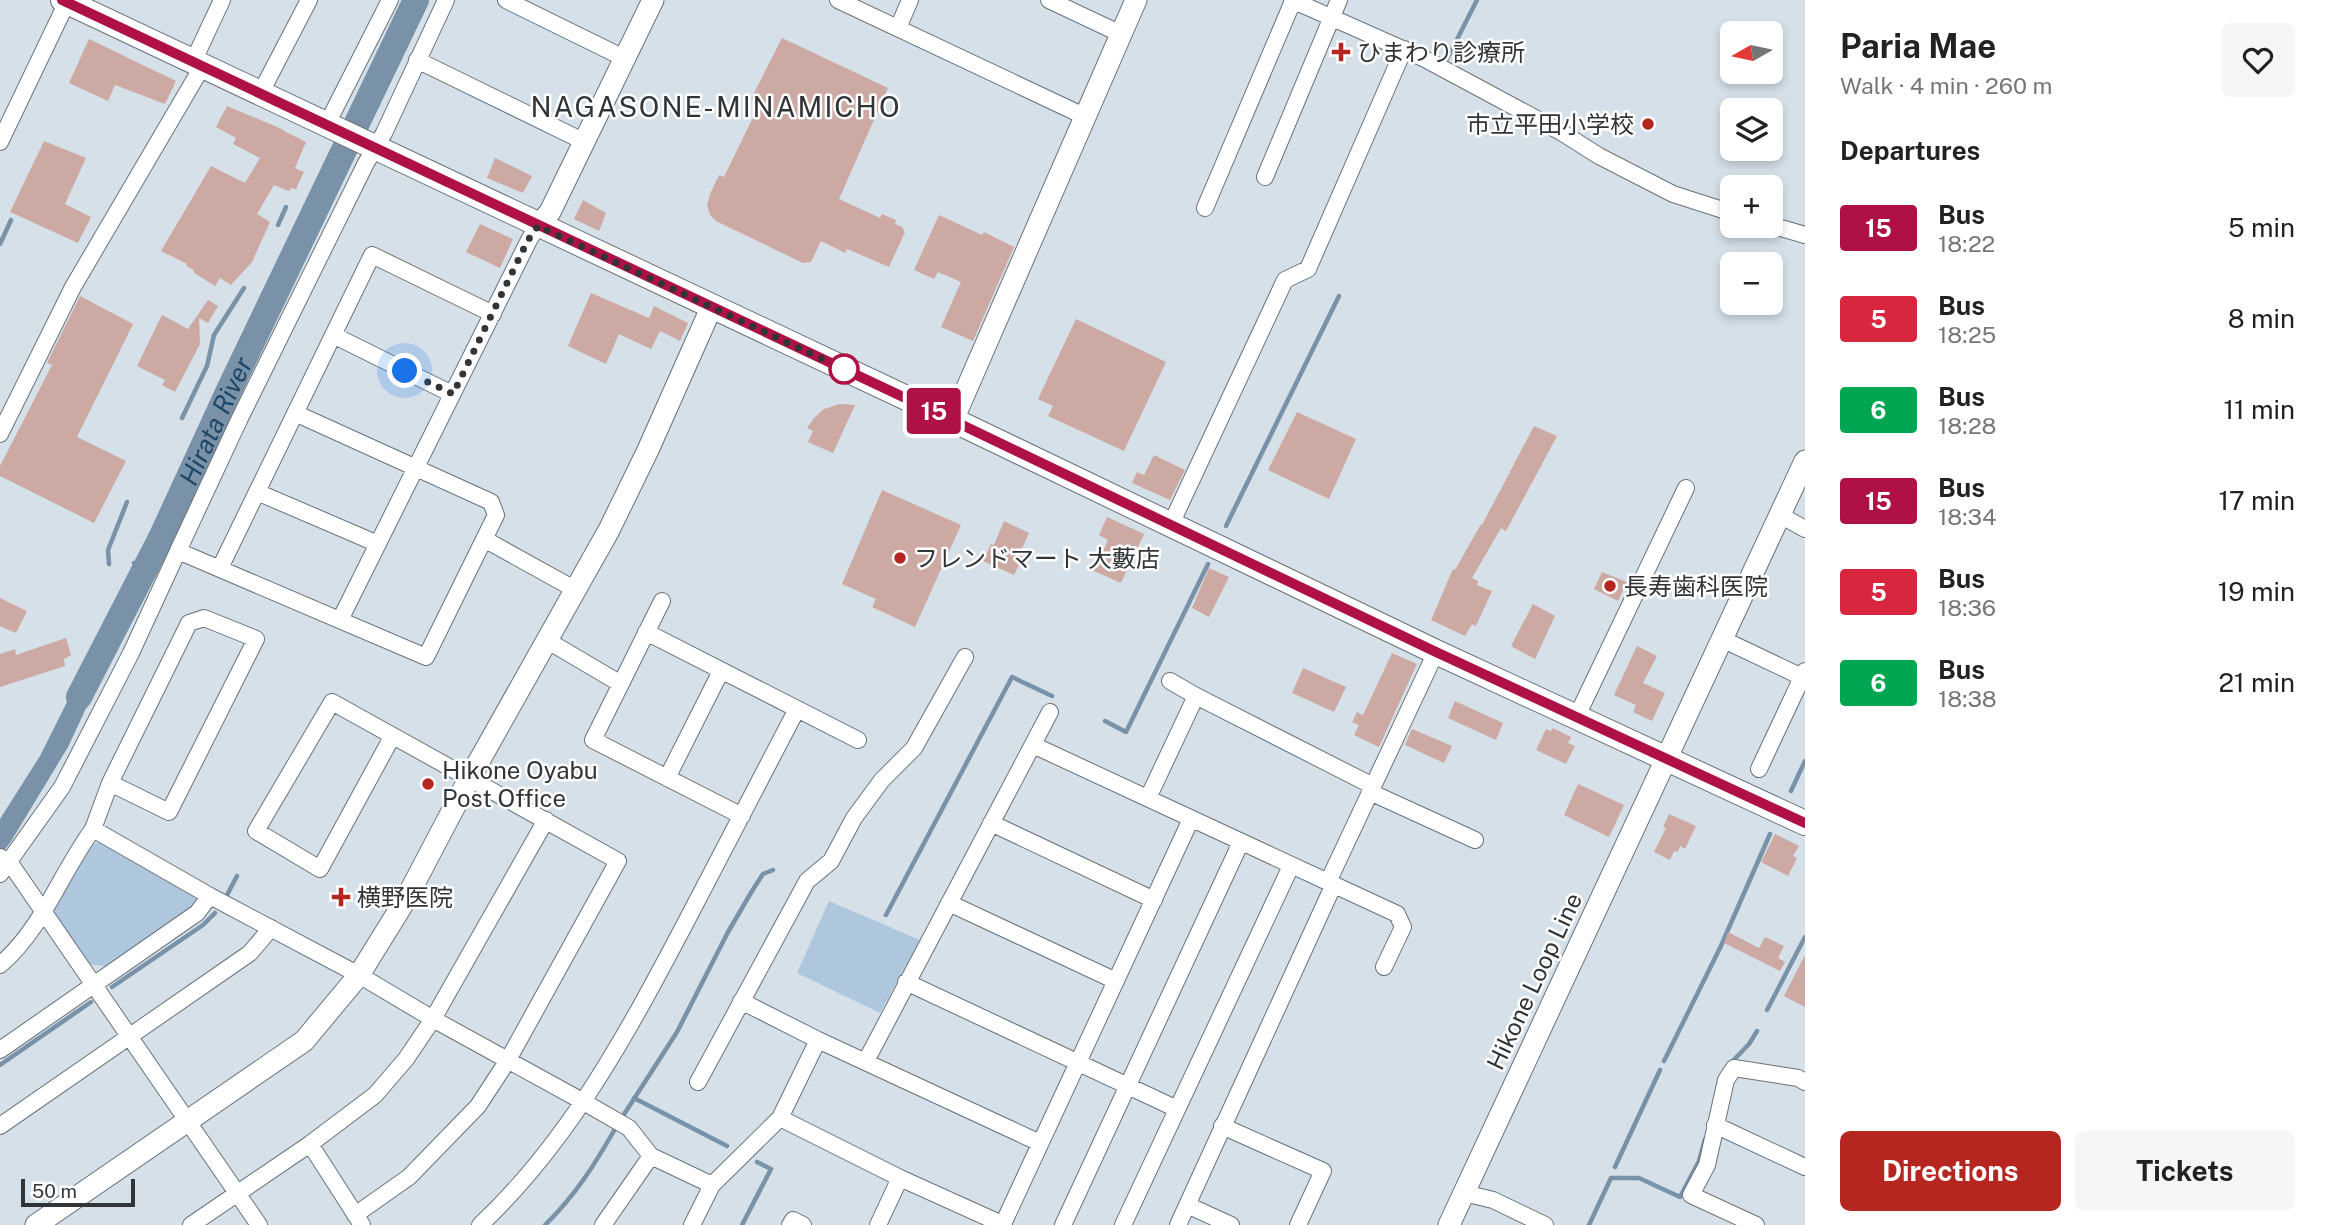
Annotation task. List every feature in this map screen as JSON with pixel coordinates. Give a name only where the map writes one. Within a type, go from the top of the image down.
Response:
[{"type":"main road","points":[[65,1],[953,420],[1436,652],[1805,823]]},
{"type":"street","points":[[0,433],[73,287],[197,64],[222,0]]},
{"type":"street","points":[[260,94],[309,0]]},
{"type":"street","points":[[330,128],[390,0]]},
{"type":"street","points":[[259,1225],[44,913],[4,864],[62,787],[131,653],[240,418],[371,147],[446,0]]},
{"type":"street","points":[[506,0],[624,58]]},
{"type":"street","points":[[341,620],[528,240],[550,212],[653,0]]},
{"type":"street","points":[[838,0],[1086,117]]},
{"type":"street","points":[[898,28],[910,0]]},
{"type":"street","points":[[1049,0],[1121,34]]},
{"type":"street","points":[[953,420],[1136,0]]},
{"type":"street","points":[[1205,208],[1293,0],[1404,49],[1672,194],[1720,209]]},
{"type":"street","points":[[1265,177],[1339,0]]},
{"type":"street","points":[[0,142],[65,1]]},
{"type":"street","points":[[1171,524],[1285,280],[1308,269],[1404,49]]},
{"type":"street","points":[[416,60],[585,142]]},
{"type":"street","points":[[1783,229],[1805,235]]},
{"type":"street","points":[[220,568],[372,255],[493,314]]},
{"type":"street","points":[[36,1225],[304,1041],[359,975],[406,899],[469,779],[609,530],[712,306]]},
{"type":"street","points":[[333,335],[453,394]]},
{"type":"street","points":[[178,551],[426,657],[496,515],[491,502],[295,413]]},
{"type":"street","name":"Hikone Loop Line","points":[[1448,1225],[1805,461]]},
{"type":"street","points":[[1576,718],[1686,488]]},
{"type":"street","points":[[257,492],[378,544]]},
{"type":"street","points":[[1780,515],[1805,529]]},
{"type":"street","points":[[484,539],[576,590]]},
{"type":"street","points":[[662,601],[593,740],[742,816]]},
{"type":"street","points":[[0,965],[17,950],[44,913],[93,829],[110,783],[189,623],[204,618],[256,639],[169,812],[110,783]]},
{"type":"street","points":[[646,632],[858,740]]},
{"type":"street","points":[[1722,639],[1804,674],[1759,769]]},
{"type":"street","points":[[548,641],[621,684]]},
{"type":"street","points":[[1178,1225],[1371,789],[1436,652]]},
{"type":"street","points":[[698,1082],[807,881],[831,861],[854,818],[882,780],[914,748],[964,657]]},
{"type":"street","points":[[667,778],[721,671]]},
{"type":"street","points":[[1170,681],[1371,789],[1475,840]]},
{"type":"street","points":[[1148,798],[1196,695]]},
{"type":"street","points":[[310,1144],[358,1220],[432,1155],[478,1106],[508,1060],[618,861],[332,702],[256,831],[320,869],[392,737]]},
{"type":"street","points":[[480,1225],[540,1163],[649,994],[797,709]]},
{"type":"street","points":[[866,1061],[1050,712]]},
{"type":"street","points":[[1033,745],[1397,914],[1403,927],[1384,967]]},
{"type":"street","points":[[191,1225],[310,1144],[375,1095],[406,1059],[433,1019],[546,820]]},
{"type":"street","points":[[779,1118],[1003,1225],[1191,820]]},
{"type":"street","points":[[991,823],[1154,900]]},
{"type":"street","points":[[93,829],[629,1128],[651,1156],[712,1185]]},
{"type":"street","points":[[1063,1225],[1241,842]]},
{"type":"street","points":[[1123,1225],[1291,866]]},
{"type":"street","points":[[0,1050],[197,913],[210,896]]},
{"type":"street","points":[[949,902],[1116,981]]},
{"type":"street","points":[[0,1126],[250,953],[271,928]]},
{"type":"street","points":[[906,982],[1177,1109]]},
{"type":"street","points":[[741,1001],[818,1040],[1040,1143]]},
{"type":"street","points":[[692,1225],[712,1185],[779,1118],[818,1040]]},
{"type":"street","points":[[1756,1225],[1690,1195],[1707,1165],[1726,1080],[1734,1068],[1798,1078],[1805,1082]]},
{"type":"street","points":[[1715,1125],[1805,1167]]},
{"type":"street","points":[[1222,1126],[1323,1171],[1298,1225]]},
{"type":"street","points":[[603,1225],[651,1156]]},
{"type":"street","points":[[878,1225],[900,1178]]},
{"type":"street","points":[[1464,1193],[1493,1200],[1545,1225]]},
{"type":"street","points":[[1187,1205],[1231,1225]]},
{"type":"street","points":[[790,1225],[793,1220],[803,1225]]},
{"type":"shaded area","points":[[109,659],[68,747],[0,855],[0,819],[40,756],[80,676]]},
{"type":"shaded area","points":[[100,842],[195,895],[197,903],[108,967],[89,964],[52,911],[90,845]]},
{"type":"shaded area","points":[[829,901],[920,940],[880,1013],[797,973]]},
{"type":"building","points":[[782,38],[888,88],[839,199],[880,218],[882,214],[896,220],[895,224],[902,227],[905,232],[889,267],[847,249],[845,253],[821,241],[811,262],[803,263],[716,221],[710,215],[707,205],[710,194],[719,175],[724,177],[760,103],[751,99]]},
{"type":"building","points":[[89,39],[176,81],[165,104],[115,85],[108,101],[69,83]]},
{"type":"building","points":[[227,106],[306,142],[295,168],[304,172],[296,189],[291,188],[289,191],[274,185],[257,214],[270,222],[252,262],[231,285],[220,278],[215,286],[193,272],[187,264],[161,251],[211,166],[245,183],[260,158],[233,144],[236,138],[216,127]]},
{"type":"building","points":[[44,141],[86,158],[65,204],[91,217],[78,243],[10,212]]},
{"type":"building","points":[[495,158],[532,176],[523,193],[487,178]]},
{"type":"building","points":[[583,200],[606,213],[599,231],[574,219]]},
{"type":"building","points":[[939,215],[1014,247],[973,341],[941,327],[961,282],[938,272],[934,279],[914,270]]},
{"type":"building","points":[[480,224],[513,239],[500,268],[466,252]]},
{"type":"building","points":[[591,293],[649,318],[654,306],[688,323],[680,341],[660,331],[651,349],[619,334],[606,364],[568,346]]},
{"type":"building","points":[[80,296],[133,324],[77,437],[126,461],[94,523],[0,476],[0,466],[52,365],[47,363]]},
{"type":"building","points":[[208,300],[218,306],[208,323],[199,318],[200,344],[175,392],[162,385],[165,380],[137,366],[162,315],[188,329]]},
{"type":"building","points":[[1076,319],[1166,362],[1124,451],[1048,416],[1053,406],[1038,399]]},
{"type":"building","points":[[840,404],[855,405],[833,453],[808,442],[813,431],[807,428],[814,418],[824,409]]},
{"type":"building","points":[[1297,412],[1356,439],[1329,499],[1268,470]]},
{"type":"building","points":[[1534,426],[1557,436],[1506,531],[1501,528],[1472,578],[1478,581],[1477,585],[1492,591],[1476,626],[1472,624],[1465,636],[1431,620],[1453,569],[1455,570],[1482,525]]},
{"type":"building","points":[[1154,455],[1185,470],[1170,500],[1132,483],[1137,472],[1144,475]]},
{"type":"building","name":"フレンドマート 大藪店","points":[[882,490],[961,525],[915,627],[872,607],[876,599],[842,584]]},
{"type":"building","points":[[1107,517],[1144,534],[1121,583],[1094,571],[1108,540],[1099,535]]},
{"type":"building","points":[[1004,521],[1029,533],[1019,555],[1023,557],[1014,575],[983,561],[991,544],[994,545]]},
{"type":"building","points":[[1209,568],[1229,577],[1209,617],[1192,608]]},
{"type":"building","name":"長寿歯科医院","points":[[1602,572],[1627,582],[1618,601],[1594,589]]},
{"type":"building","points":[[0,598],[27,611],[16,633],[0,626]]},
{"type":"building","points":[[1533,604],[1555,616],[1535,659],[1511,646]]},
{"type":"building","points":[[66,638],[71,655],[64,659],[65,666],[0,687],[0,654],[15,649],[16,655]]},
{"type":"building","points":[[1637,646],[1657,656],[1643,683],[1665,693],[1652,721],[1633,712],[1636,705],[1614,695]]},
{"type":"building","points":[[1392,653],[1417,664],[1379,747],[1354,735],[1359,725],[1352,722],[1357,712],[1363,715]]},
{"type":"building","points":[[1303,668],[1346,687],[1334,712],[1292,693]]},
{"type":"building","points":[[1455,701],[1503,723],[1496,740],[1448,718]]},
{"type":"building","points":[[1553,728],[1571,737],[1568,743],[1575,746],[1566,764],[1536,750],[1546,729],[1551,731]]},
{"type":"building","points":[[1412,729],[1452,746],[1444,763],[1405,745]]},
{"type":"building","points":[[1578,784],[1624,805],[1609,837],[1564,815]]},
{"type":"building","points":[[1669,814],[1696,826],[1685,849],[1680,846],[1670,860],[1654,852],[1666,828],[1663,827]]},
{"type":"building","points":[[1775,834],[1799,846],[1793,856],[1797,858],[1788,876],[1761,862]]},
{"type":"building","points":[[1728,932],[1759,948],[1765,937],[1784,946],[1778,958],[1785,962],[1780,971],[1724,943]]},
{"type":"building","points":[[1805,955],[1805,1007],[1784,996]]},
{"type":"waterway","name":"Hirata River","points":[[79,697],[161,538],[416,0]]},
{"type":"waterway","points":[[1446,61],[1477,0]]},
{"type":"waterway","points":[[278,225],[286,207]]},
{"type":"waterway","points":[[0,244],[11,220]]},
{"type":"waterway","points":[[182,418],[207,366],[214,335],[244,288]]},
{"type":"waterway","points":[[1226,526],[1339,296]]},
{"type":"waterway","points":[[109,564],[108,550],[127,502]]},
{"type":"waterway","points":[[134,563],[146,569]]},
{"type":"waterway","points":[[1105,721],[1126,732],[1208,564]]},
{"type":"waterway","points":[[886,915],[1012,677],[1052,696]]},
{"type":"waterway","points":[[1791,791],[1805,761]]},
{"type":"waterway","points":[[1664,1061],[1720,948],[1770,834]]},
{"type":"waterway","points":[[623,1116],[677,1032],[752,891],[763,874],[773,870]]},
{"type":"waterway","points":[[227,895],[237,876]]},
{"type":"waterway","points":[[112,987],[203,925],[215,913]]},
{"type":"waterway","points":[[1767,1010],[1805,937]]},
{"type":"waterway","points":[[0,1065],[91,1002]]},
{"type":"waterway","points":[[1729,1065],[1757,1031]]},
{"type":"waterway","points":[[1615,1167],[1660,1070]]},
{"type":"waterway","points":[[634,1098],[727,1146]]},
{"type":"waterway","points":[[545,1225],[584,1179],[615,1129]]},
{"type":"waterway","points":[[1589,1225],[1611,1178],[1639,1178],[1680,1197],[1699,1161],[1705,1139]]},
{"type":"waterway","points":[[742,1225],[771,1169],[757,1162]]},
{"type":"bus line","name":"15","points":[[62,0],[712,306],[1436,652],[1805,823]]},
{"type":"place","name":"ひまわり診療所","points":[[1341,52]]},
{"type":"place","name":"市立平田小学校","points":[[1648,124]]},
{"type":"place","name":"フレンドマート 大藪店","points":[[900,558]]},
{"type":"place","name":"長寿歯科医院","points":[[1610,586]]},
{"type":"place","name":"Hikone Oyabu Post Office","points":[[428,784]]},
{"type":"place","name":"横野医院","points":[[341,897]]},
{"type":"district","name":"NAGASONE-MINAMICHO","points":[[716,106]]},
{"type":"route","points":[[405,371],[453,394],[528,240],[538,226],[844,369]]}]
